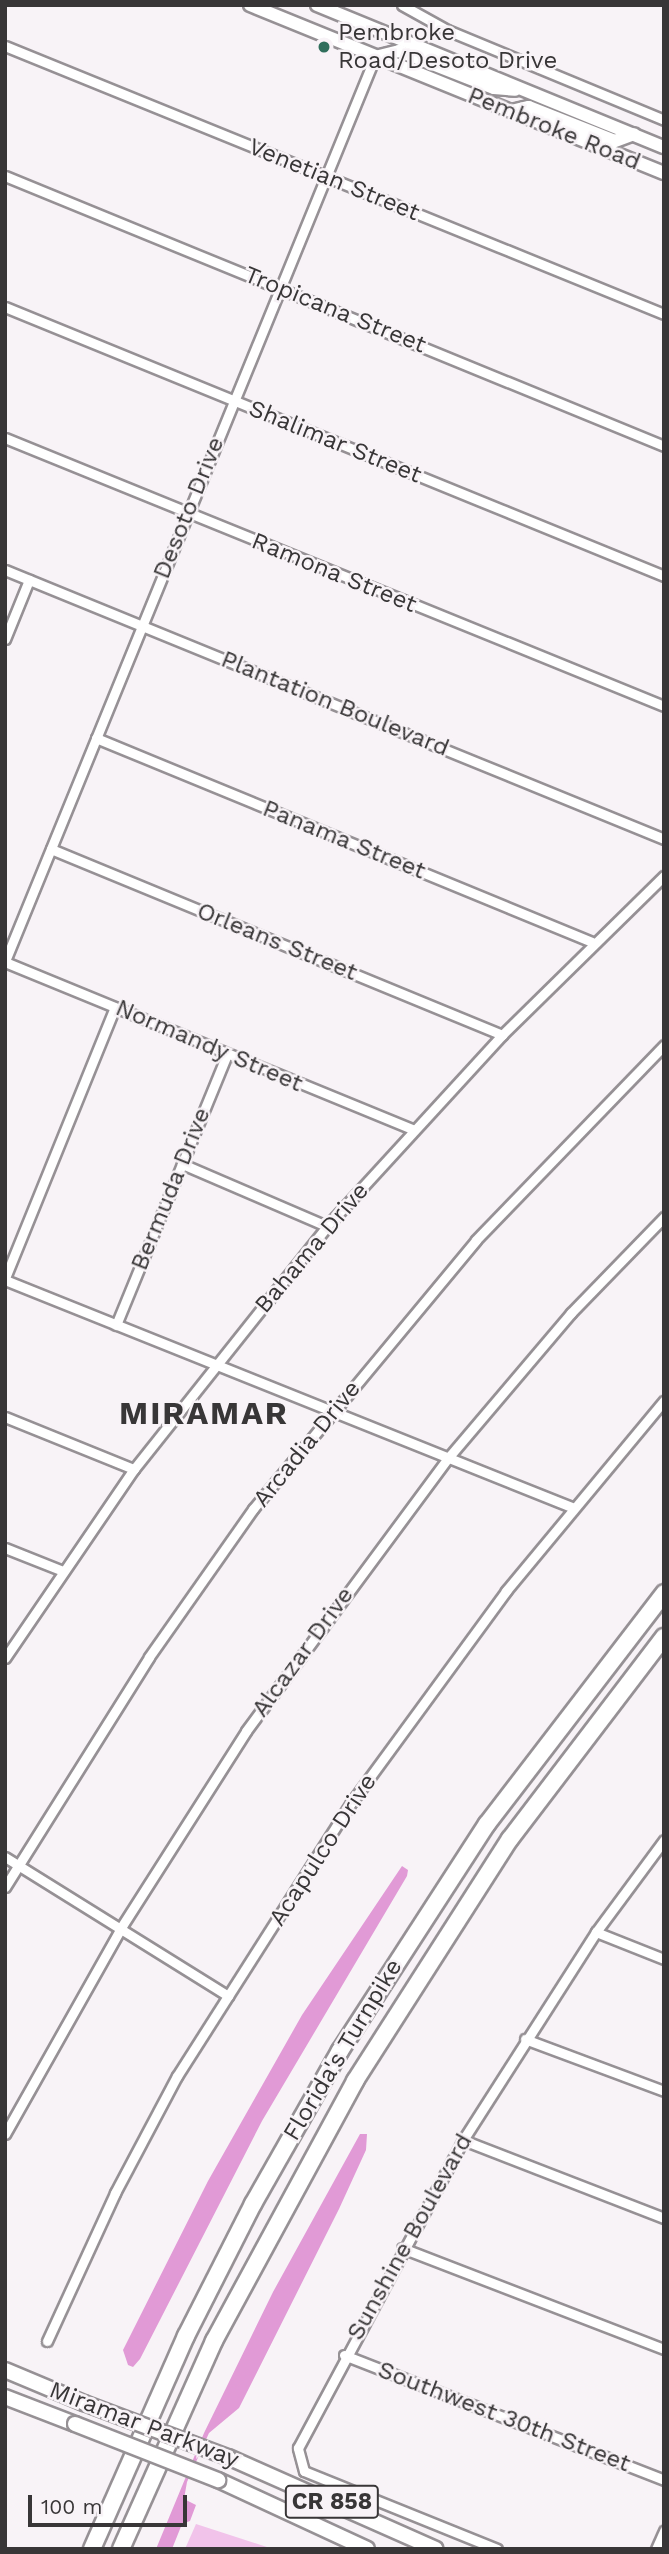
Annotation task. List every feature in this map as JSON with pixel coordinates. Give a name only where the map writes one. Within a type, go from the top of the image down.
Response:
[{"type":"highway","name":"Florida's Turnpike","points":[[92,2549],[198,2311],[346,2041],[487,1824],[664,1593]]},
{"type":"highway","name":"Florida's Turnpike","points":[[121,2549],[214,2341],[355,2081],[502,1850],[664,1637]]},
{"type":"main road","name":"Pembroke Road","points":[[250,5],[664,173]]},
{"type":"main road","name":"Pembroke Road","points":[[317,5],[664,147]]},
{"type":"main road","points":[[375,57],[399,51],[494,88],[526,90]]},
{"type":"main road","points":[[510,111],[529,107],[615,141],[634,134]]},
{"type":"main road","name":"Miramar Parkway","points":[[5,2370],[228,2457],[436,2549]]},
{"type":"main road","name":"Miramar Parkway","points":[[5,2397],[218,2480],[367,2549]]},
{"type":"street","points":[[402,5],[447,30],[664,120]]},
{"type":"street","name":"Venetian Street","points":[[5,46],[664,314]]},
{"type":"street","name":"Desoto Drive","points":[[5,961],[375,57]]},
{"type":"street","name":"Tropicana Street","points":[[5,176],[664,446]]},
{"type":"street","name":"Shalimar Street","points":[[5,307],[664,576]]},
{"type":"street","name":"Ramona Street","points":[[5,439],[664,706]]},
{"type":"street","name":"Plantation Boulevard","points":[[5,570],[664,839]]},
{"type":"street","points":[[5,639],[29,580]]},
{"type":"street","name":"Panama Street","points":[[96,738],[592,942]]},
{"type":"street","name":"Orleans Street","points":[[51,849],[502,1035]]},
{"type":"street","name":"Bahama Drive","points":[[5,1658],[134,1469],[327,1226],[413,1129],[502,1035],[592,942],[664,876]]},
{"type":"street","name":"Normandy Street","points":[[5,961],[413,1129]]},
{"type":"street","points":[[115,1007],[5,1279],[331,1414],[574,1508]]},
{"type":"street","name":"Arcadia Drive","points":[[5,1887],[149,1657],[253,1509],[475,1240],[664,1045]]},
{"type":"street","name":"Bermuda Drive","points":[[116,1325],[227,1054]]},
{"type":"street","points":[[182,1164],[327,1226]]},
{"type":"street","name":"Alcazar Drive","points":[[5,2134],[122,1926],[246,1731],[448,1458],[571,1313],[664,1217]]},
{"type":"street","name":"Acapulco Drive","points":[[47,2341],[115,2193],[177,2076],[351,1803],[506,1591],[664,1401]]},
{"type":"street","points":[[5,1417],[134,1469]]},
{"type":"street","points":[[5,1548],[63,1571]]},
{"type":"street","name":"Sunshine Boulevard","points":[[497,2549],[333,2484],[300,2466],[301,2442],[344,2355],[463,2140],[525,2039],[596,1932],[664,1840]]},
{"type":"street","points":[[5,1857],[122,1926],[228,1996]]},
{"type":"street","points":[[596,1932],[664,1959]]},
{"type":"street","points":[[525,2039],[664,2091]]},
{"type":"street","points":[[463,2140],[664,2218]]},
{"type":"street","points":[[402,2248],[664,2349]]},
{"type":"street","name":"Southwest 30th Street","points":[[344,2355],[664,2480]]},
{"type":"street","points":[[656,2549],[664,2530]]},
{"type":"shaded area","points":[[402,1866],[408,1870],[407,1876],[262,2121],[140,2359],[133,2367],[128,2365],[123,2350],[208,2181],[302,2015]]},
{"type":"shaded area","points":[[360,2134],[367,2134],[366,2150],[339,2209],[239,2408],[209,2433],[187,2482],[184,2499],[196,2505],[190,2521],[182,2524],[172,2549],[156,2549],[204,2433],[273,2292]]},
{"type":"shaded area","points":[[196,2524],[273,2549],[185,2549]]},
{"type":"place","name":"Pembroke Road/Desoto Drive","points":[[324,47]]},
{"type":"district","name":"MIRAMAR","points":[[204,1413]]}]
